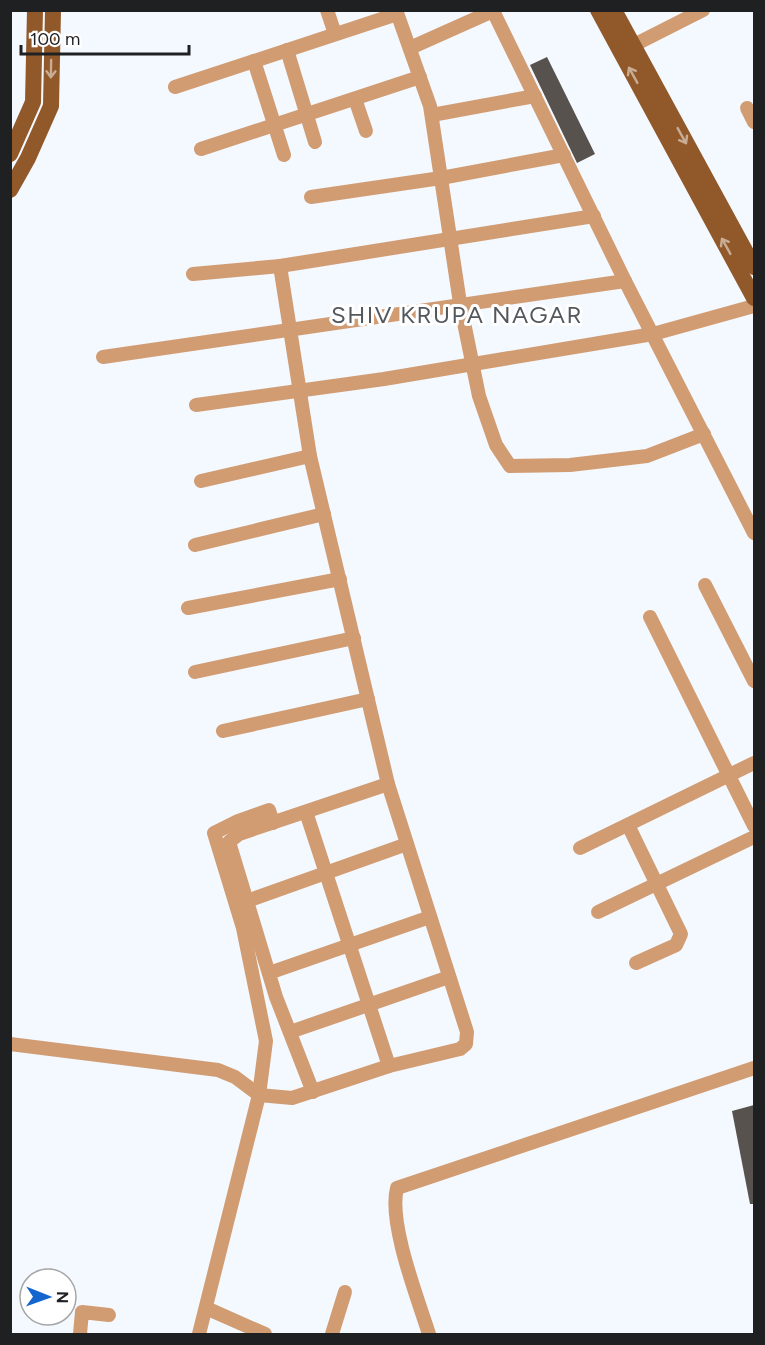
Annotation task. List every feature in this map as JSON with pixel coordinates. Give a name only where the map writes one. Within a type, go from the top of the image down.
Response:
[{"type":"main road","points":[[10,154],[33,102],[35,10]]},
{"type":"main road","points":[[10,190],[28,158],[51,106],[52,10]]},
{"type":"main road","points":[[598,10],[754,298]]},
{"type":"main road","points":[[614,10],[754,267]]},
{"type":"street","points":[[327,10],[335,34]]},
{"type":"street","points":[[632,46],[703,10]]},
{"type":"street","points":[[410,48],[494,11],[625,281],[754,533]]},
{"type":"street","points":[[174,87],[397,12],[432,115],[460,303],[479,396],[496,445],[510,466],[570,465],[647,456],[704,434]]},
{"type":"street","points":[[287,50],[315,142]]},
{"type":"street","points":[[254,61],[284,154]]},
{"type":"street","points":[[201,149],[420,77]]},
{"type":"street","points":[[432,115],[535,96]]},
{"type":"street","points":[[355,99],[366,131]]},
{"type":"street","points":[[747,108],[754,122]]},
{"type":"street","points":[[311,196],[441,178],[564,155]]},
{"type":"street","points":[[193,274],[280,266],[594,216]]},
{"type":"street","points":[[10,1044],[218,1070],[236,1077],[259,1095],[292,1098],[389,1066],[460,1049],[466,1044],[467,1032],[388,784],[310,456],[280,266]]},
{"type":"street","points":[[103,357],[460,303],[625,281]]},
{"type":"street","points":[[196,405],[473,364],[653,334],[754,306]]},
{"type":"street","points":[[201,481],[310,456]]},
{"type":"street","points":[[195,545],[324,514]]},
{"type":"street","points":[[188,608],[340,579]]},
{"type":"street","points":[[705,585],[754,681]]},
{"type":"street","points":[[650,617],[754,826]]},
{"type":"street","points":[[195,672],[354,638]]},
{"type":"street","points":[[223,731],[368,699]]},
{"type":"street","points":[[580,848],[754,763]]},
{"type":"street","points":[[313,1092],[269,973],[229,842],[239,834],[388,784]]},
{"type":"street","points":[[199,1335],[259,1095],[266,1041],[243,928],[214,833],[238,821],[269,810],[273,823]]},
{"type":"street","points":[[306,812],[389,1066]]},
{"type":"street","points":[[628,825],[681,934],[681,939],[676,945],[636,963]]},
{"type":"street","points":[[598,912],[754,837]]},
{"type":"street","points":[[247,901],[407,844]]},
{"type":"street","points":[[269,973],[430,917]]},
{"type":"street","points":[[290,1032],[449,977]]},
{"type":"street","points":[[429,1335],[401,1243],[394,1197],[397,1188],[754,1068]]},
{"type":"street","points":[[332,1335],[345,1292]]},
{"type":"street","points":[[206,1308],[266,1335]]},
{"type":"street","points":[[80,1335],[82,1312],[110,1314]]},
{"type":"building","points":[[547,57],[595,154],[577,163],[530,65]]},
{"type":"building","points":[[754,1105],[754,1204],[750,1204],[732,1111]]},
{"type":"district","name":"SHIV KRUPA NAGAR","points":[[457,315]]}]
